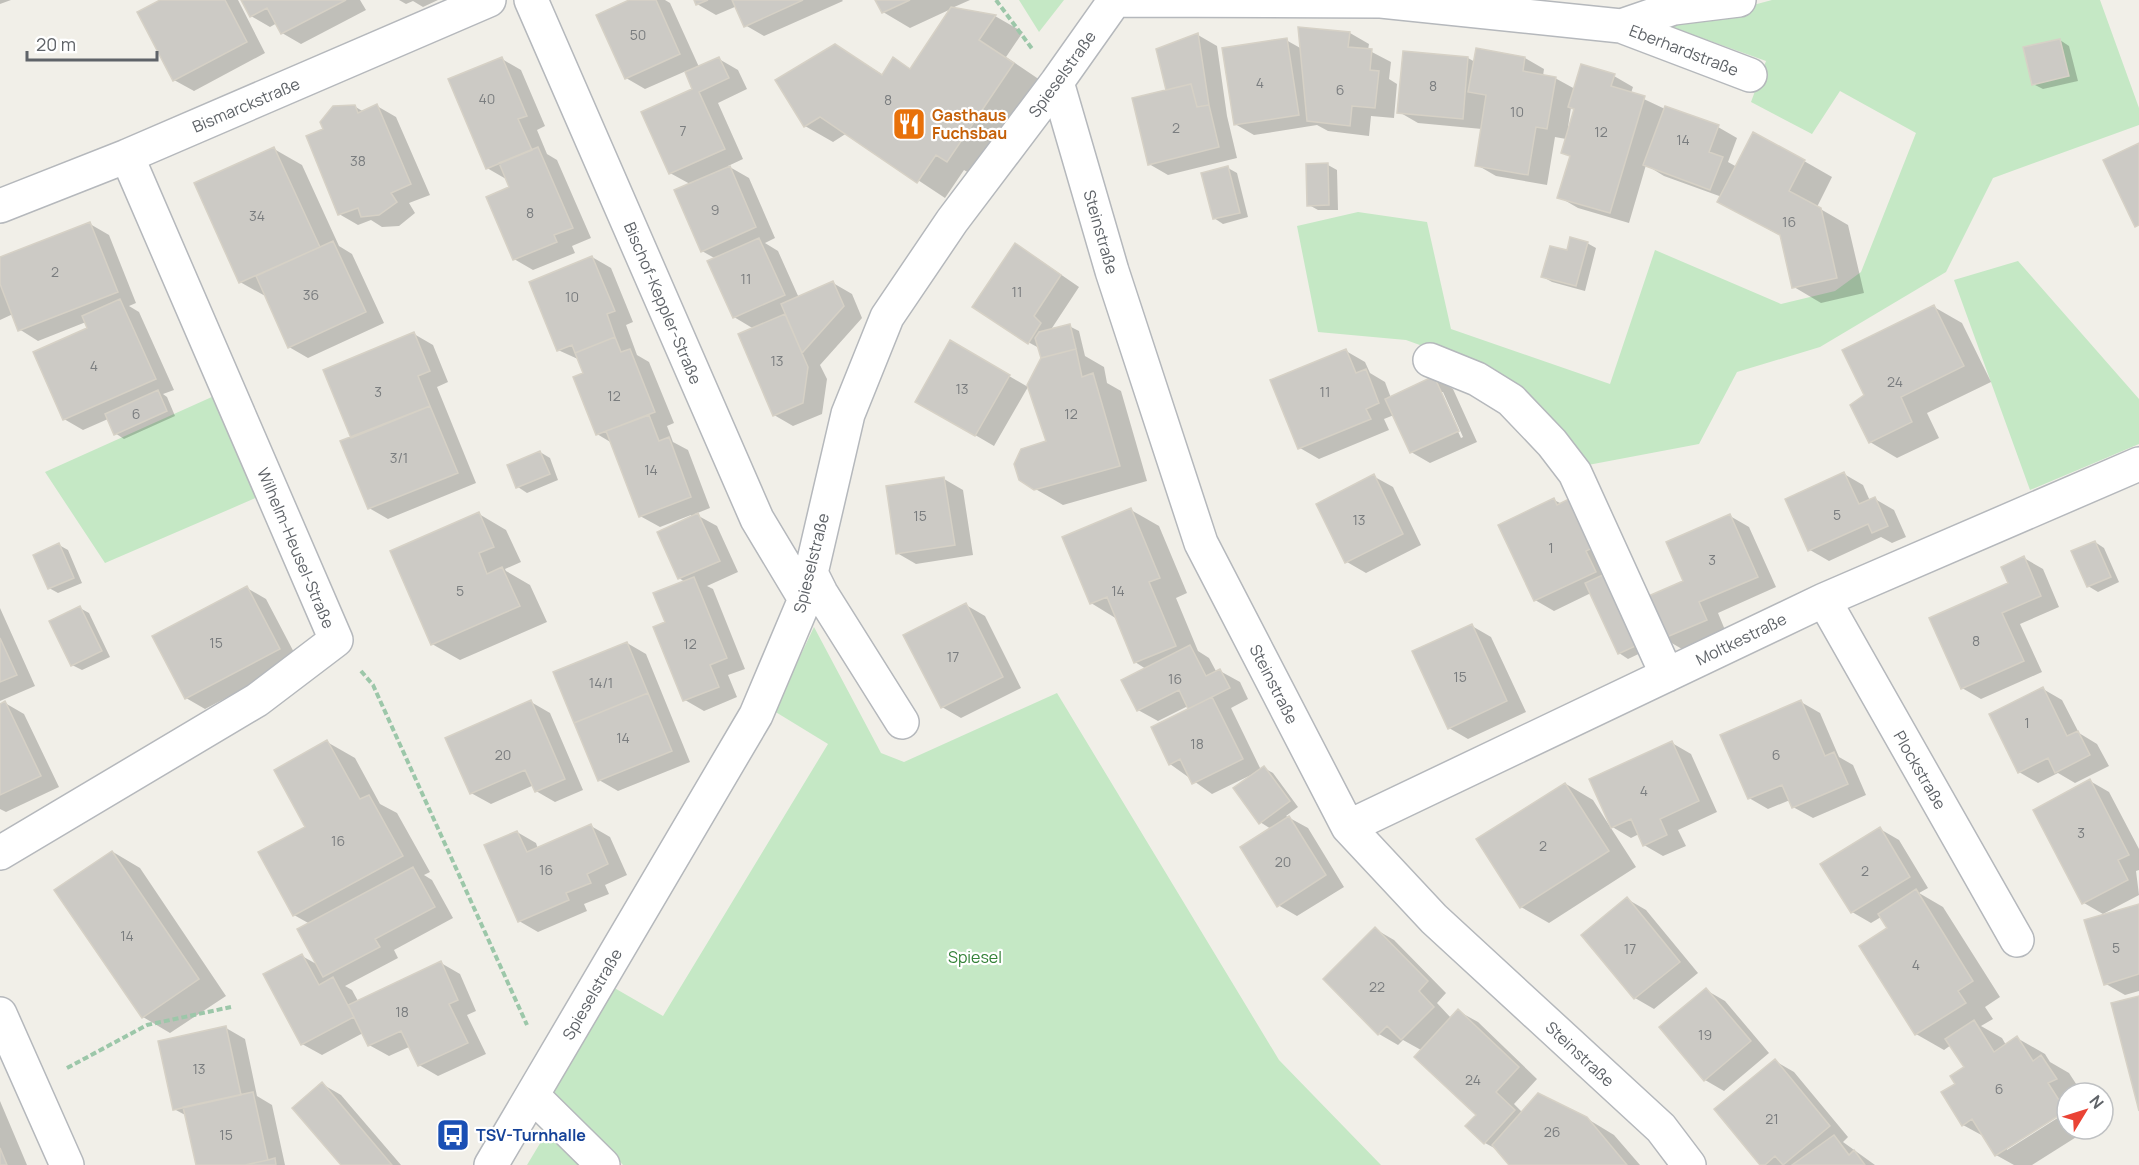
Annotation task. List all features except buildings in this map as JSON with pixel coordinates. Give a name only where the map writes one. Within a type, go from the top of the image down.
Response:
[{"type":"street","name":"Bismarckstraße","points":[[0,206],[127,156],[489,0]]},
{"type":"street","name":"Bischof-Keppler-Straße","points":[[531,0],[757,519],[808,585],[821,593],[902,722]]},
{"type":"street","name":"Spieselstraße","points":[[491,1165],[756,715],[784,654],[808,585],[848,414],[888,317],[952,221],[1057,82],[1114,0]]},
{"type":"street","name":"Eberhardstraße","points":[[1114,0],[1381,1],[1621,26],[1750,75]]},
{"type":"street","points":[[1621,26],[1674,8],[1739,0]]},
{"type":"street","name":"Steinstraße","points":[[1057,82],[1112,271],[1201,543],[1347,827],[1434,919],[1661,1128],[1689,1165]]},
{"type":"street","name":"Wilhelm-Heusel-Straße","points":[[0,853],[257,700],[336,640],[127,156]]},
{"type":"street","points":[[1430,360],[1477,379],[1511,400],[1552,443],[1575,473],[1667,675]]},
{"type":"street","name":"Moltkestraße","points":[[1347,827],[1824,600],[2139,464]]},
{"type":"street","name":"Plockstraße","points":[[1824,600],[2017,940]]},
{"type":"street","points":[[0,1014],[67,1165]]},
{"type":"street","points":[[540,1083],[603,1165]]},
{"type":"path","points":[[996,0],[1057,82]]},
{"type":"path","points":[[336,640],[373,685],[540,1083]]},
{"type":"path","points":[[32,1087],[147,1025],[231,1007]]},
{"type":"green space","points":[[1019,0],[1064,0],[1039,32]]},
{"type":"green space","points":[[1772,0],[2100,0],[2139,108],[2139,125],[1993,178],[1946,272],[1820,347],[1737,372],[1699,444],[1588,465],[1486,369],[1406,340],[1318,332],[1297,226],[1358,212],[1427,222],[1451,329],[1610,384],[1655,250],[1781,304],[1835,291],[1861,272],[1916,133],[1840,91],[1812,134],[1751,102],[1766,61],[1671,27]]},
{"type":"green space","points":[[2018,261],[2139,399],[2139,444],[2030,490],[1954,280]]},
{"type":"green space","points":[[214,396],[258,497],[105,563],[45,472]]},
{"type":"green space","name":"Spiesel","points":[[814,627],[881,753],[904,762],[1057,693],[1279,1060],[1381,1165],[623,1165],[551,1091],[611,986],[663,1016],[828,744],[774,711]]},
{"type":"green space","points":[[548,1130],[584,1165],[527,1165]]},
{"type":"place","name":"Gasthaus Fuchsbau","points":[[909,124]]},
{"type":"place","name":"TSV-Turnhalle","points":[[453,1135]]}]
